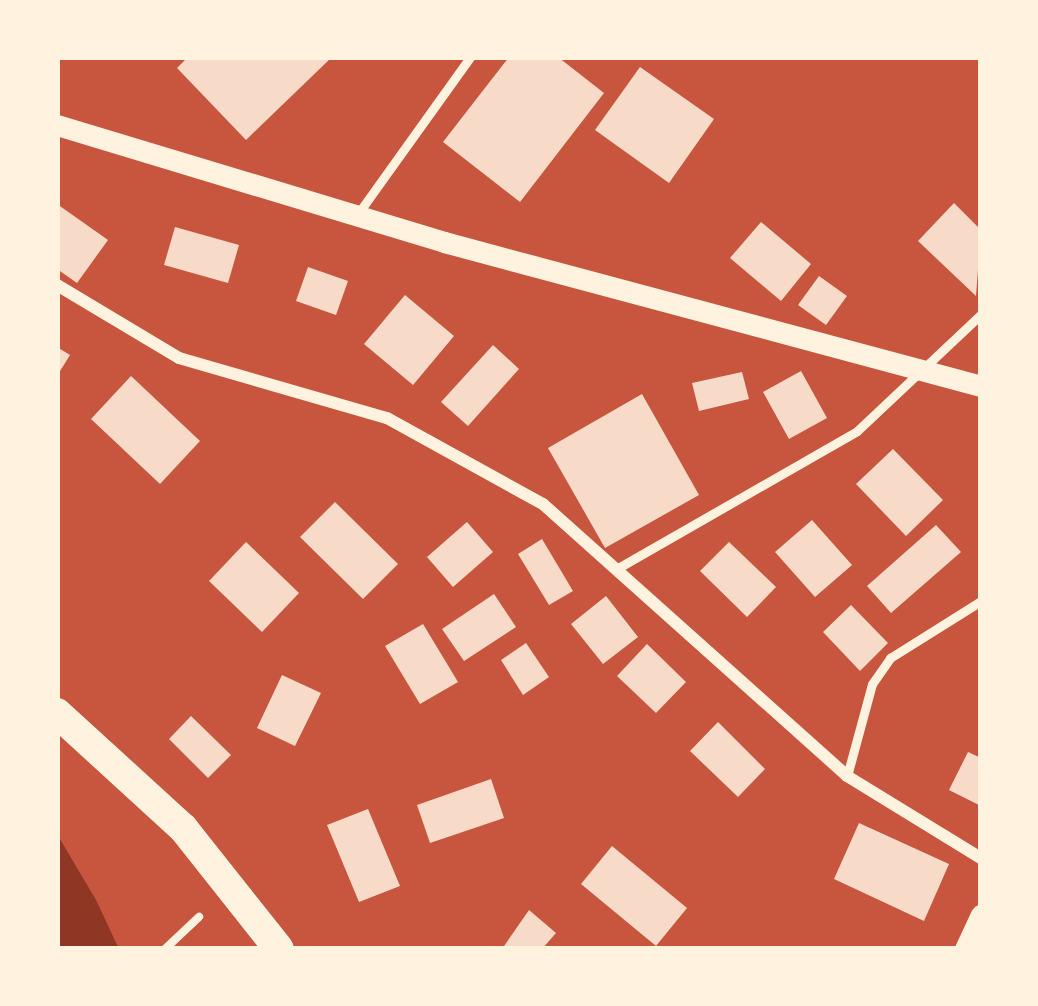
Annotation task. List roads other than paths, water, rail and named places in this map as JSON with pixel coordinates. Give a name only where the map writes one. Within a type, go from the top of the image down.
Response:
[{"type":"main road","points":[[57,712],[182,829],[279,949]]},
{"type":"street","points":[[57,125],[357,215],[981,386]]},
{"type":"street","points":[[57,285],[179,358],[387,418],[543,504],[847,776],[981,858]]},
{"type":"street","points":[[965,949],[981,915]]},
{"type":"lane","points":[[357,215],[470,57]]},
{"type":"lane","points":[[617,568],[857,431],[925,372],[981,314]]},
{"type":"lane","points":[[847,776],[872,684],[890,658],[981,601]]}]
